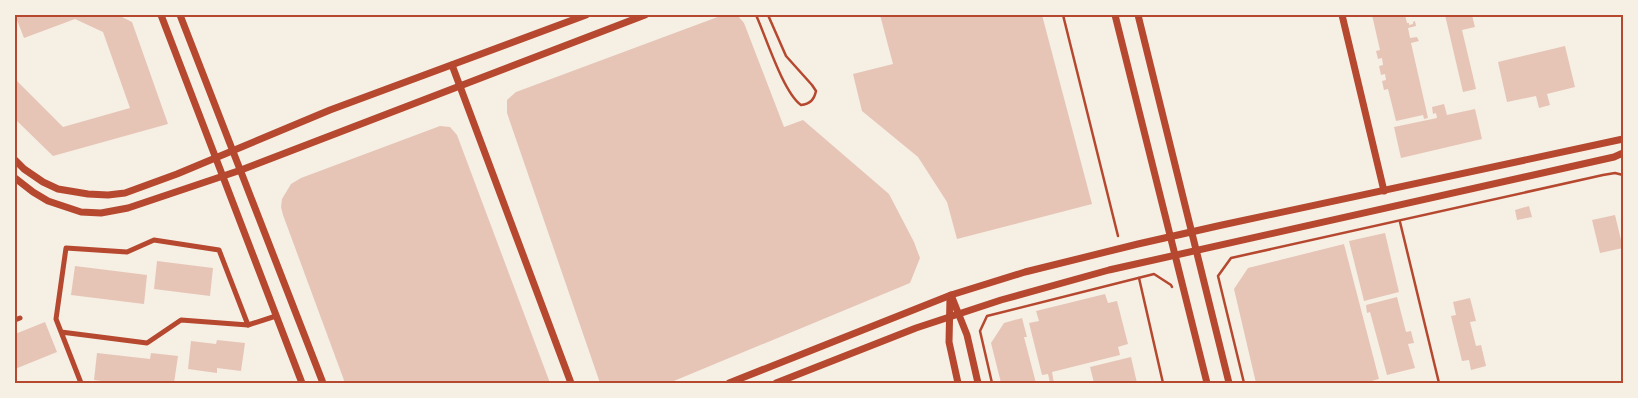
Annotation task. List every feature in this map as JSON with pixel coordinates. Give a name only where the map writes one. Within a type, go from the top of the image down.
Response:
[{"type":"street","points":[[161,15],[302,383]]},
{"type":"street","points":[[180,15],[323,383]]},
{"type":"street","points":[[15,160],[24,169],[43,182],[58,189],[108,195],[125,193],[216,158],[330,110],[586,15]]},
{"type":"street","points":[[15,178],[32,192],[48,201],[81,212],[101,212],[128,208],[241,170],[645,15]]},
{"type":"street","points":[[1114,15],[1207,383]]},
{"type":"street","points":[[1138,15],[1229,383]]},
{"type":"street","points":[[1342,15],[1384,191]]},
{"type":"street","points":[[452,65],[571,383]]},
{"type":"street","points":[[729,383],[951,295],[1025,272],[1170,236],[1623,139]]},
{"type":"street","points":[[776,383],[916,328],[1109,270],[1604,159],[1623,153]]},
{"type":"street","points":[[81,383],[56,319],[66,248],[127,252],[154,240],[219,250],[248,325]]},
{"type":"street","points":[[951,295],[967,335],[978,383]]},
{"type":"street","points":[[951,295],[949,342],[958,383]]},
{"type":"street","points":[[61,332],[147,343],[181,320],[248,325],[276,316]]},
{"type":"lane","points":[[756,15],[785,84],[794,100],[801,106],[807,104],[815,97],[816,91],[812,84],[786,56],[768,15]]},
{"type":"path","points":[[1063,15],[1118,236]]},
{"type":"path","points":[[1244,383],[1218,276],[1231,258],[1400,222],[1604,175],[1615,173],[1623,175]]},
{"type":"path","points":[[1400,222],[1439,383]]},
{"type":"path","points":[[992,383],[980,331],[987,316],[1154,274],[1171,285],[1174,294]]},
{"type":"path","points":[[1139,278],[1163,383]]},
{"type":"building","points":[[15,15],[118,15],[132,22],[168,124],[53,156],[15,119],[15,79],[63,127],[130,108],[103,32],[75,19],[24,38]]},
{"type":"building","points":[[723,15],[738,16],[744,23],[784,127],[803,120],[889,194],[914,242],[920,258],[910,283],[669,383],[600,383],[507,113],[507,100],[516,92]]},
{"type":"building","points":[[880,15],[1042,15],[1092,204],[957,239],[947,202],[918,157],[862,111],[853,74],[893,64]]},
{"type":"building","points":[[1372,15],[1405,15],[1409,25],[1415,21],[1416,26],[1408,28],[1410,38],[1417,37],[1419,41],[1411,43],[1428,118],[1424,119],[1423,115],[1396,121],[1388,89],[1384,90],[1382,81],[1386,80],[1385,74],[1381,75],[1379,66],[1383,65],[1382,58],[1378,59],[1376,51],[1380,50]]},
{"type":"building","points":[[1445,15],[1472,15],[1475,27],[1462,30],[1476,89],[1463,92]]},
{"type":"building","points":[[1565,46],[1575,87],[1547,94],[1550,105],[1539,108],[1536,96],[1507,102],[1498,62]]},
{"type":"building","points":[[1444,104],[1447,115],[1475,109],[1482,139],[1401,158],[1394,127],[1437,118],[1436,113],[1433,114],[1432,107]]},
{"type":"building","points":[[440,126],[450,127],[457,135],[550,383],[345,383],[283,215],[282,199],[291,184],[301,178]]},
{"type":"building","points":[[1529,206],[1532,217],[1517,220],[1515,210]]},
{"type":"building","points":[[1615,215],[1623,248],[1600,253],[1592,220]]},
{"type":"building","points":[[1385,233],[1399,292],[1364,301],[1349,241]]},
{"type":"building","points":[[1344,244],[1379,379],[1364,383],[1256,383],[1234,289],[1248,268]]},
{"type":"building","points":[[157,261],[213,268],[210,296],[154,289]]},
{"type":"building","points":[[75,266],[147,275],[144,304],[71,295]]},
{"type":"building","points":[[1105,294],[1108,303],[1117,301],[1128,344],[1118,347],[1120,355],[1052,372],[1054,383],[1050,383],[1048,374],[1042,375],[1029,323],[1039,321],[1036,311]]},
{"type":"building","points":[[1397,297],[1406,332],[1411,331],[1414,343],[1408,344],[1415,368],[1387,375],[1370,312],[1367,313],[1366,305]]},
{"type":"building","points":[[1470,298],[1476,321],[1470,322],[1476,346],[1481,345],[1486,366],[1471,370],[1469,360],[1462,361],[1451,316],[1456,315],[1453,302]]},
{"type":"building","points":[[1022,318],[1027,337],[1024,337],[1036,383],[1001,383],[991,343],[1004,323]]},
{"type":"building","points":[[45,322],[57,352],[15,369],[15,334]]},
{"type":"building","points":[[217,340],[245,343],[241,371],[217,368],[217,373],[188,369],[191,341],[216,344]]},
{"type":"building","points":[[97,353],[150,359],[151,353],[178,356],[174,383],[116,383],[94,380]]},
{"type":"building","points":[[1131,357],[1137,383],[1094,383],[1090,367]]}]
